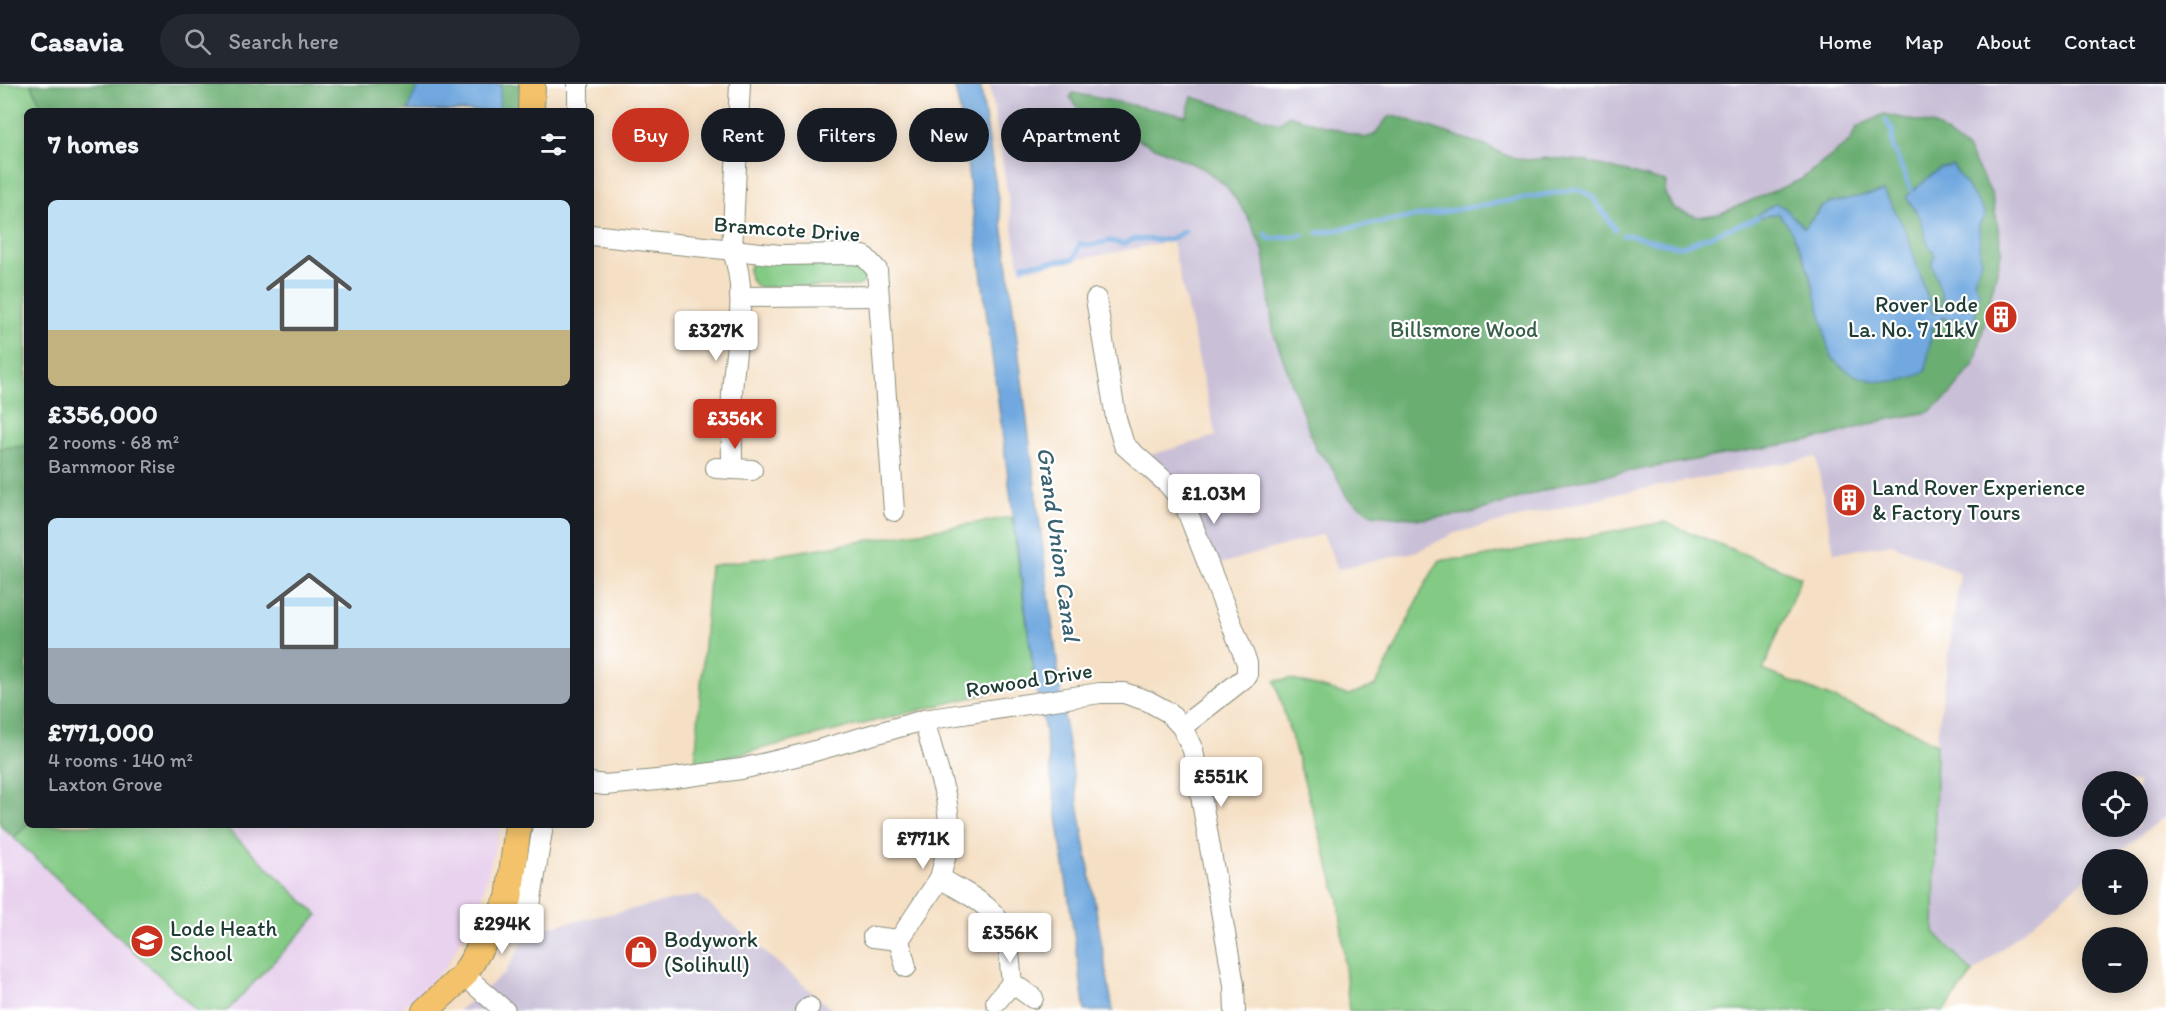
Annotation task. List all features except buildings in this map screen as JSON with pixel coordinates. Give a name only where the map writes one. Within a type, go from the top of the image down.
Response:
[{"type":"main road","points":[[531,108],[532,84]]},
{"type":"main road","points":[[425,1011],[464,975],[509,899],[518,828]]},
{"type":"street","points":[[578,84],[578,108]]},
{"type":"street","points":[[733,469],[732,394],[740,297],[739,268],[732,250],[740,84]]},
{"type":"street","name":"Bramcote Drive","points":[[594,235],[780,255],[864,256],[877,270],[894,511]]},
{"type":"street","points":[[740,297],[878,296]]},
{"type":"street","points":[[1096,298],[1116,418],[1124,445],[1168,484],[1184,503],[1247,663],[1247,676],[1182,727]]},
{"type":"street","name":"Rowood Drive","points":[[594,783],[605,785],[646,781],[741,768],[804,754],[924,720],[1082,696],[1124,693],[1148,700],[1168,712],[1182,727],[1193,750],[1234,985],[1235,1011]]},
{"type":"street","points":[[906,967],[899,940],[940,878],[951,834],[946,798],[924,720]]},
{"type":"street","points":[[493,929],[515,927],[528,918],[543,828]]},
{"type":"street","points":[[940,878],[988,908],[999,918],[1006,936],[1012,983],[1033,998]]},
{"type":"street","points":[[873,937],[899,940]]},
{"type":"street","points":[[464,975],[505,1011]]},
{"type":"street","points":[[996,1002],[1012,983]]},
{"type":"shaded area","points":[[990,84],[2166,84],[2166,815],[2148,829],[2148,771],[2082,771],[2082,837],[2138,837],[2122,849],[2082,849],[2082,881],[1973,973],[1934,932],[1936,744],[1960,573],[1891,544],[1834,553],[1816,457],[1626,492],[1455,533],[1418,551],[1338,569],[1323,534],[1200,570],[1179,508],[1130,461],[1216,436],[1172,241],[1020,271],[1003,162],[1141,162],[1141,108],[1001,108],[1001,153]]},
{"type":"shaded area","name":"Lode Heath School","points":[[0,826],[14,838],[24,828],[500,828],[479,908],[446,967],[399,1011],[0,1011]]},
{"type":"shaded area","points":[[698,895],[834,1011],[458,1011],[505,973],[529,931]]},
{"type":"green space","points":[[0,84],[31,84],[43,108],[24,108],[24,446],[0,448]]},
{"type":"green space","points":[[31,84],[522,84],[520,108],[43,108]]},
{"type":"green space","name":"Billsmore Wood","points":[[1073,93],[1186,116],[1192,97],[1279,123],[1288,115],[1365,138],[1374,135],[1388,117],[1397,116],[1489,147],[1507,156],[1526,160],[1548,158],[1584,161],[1666,182],[1665,194],[1674,209],[1698,217],[1719,214],[1800,180],[1849,142],[1857,127],[1884,114],[1935,125],[1968,150],[1992,195],[2002,250],[1975,363],[1949,396],[1929,412],[1885,420],[1822,438],[1574,481],[1469,514],[1422,519],[1372,514],[1347,497],[1329,462],[1316,450],[1273,331],[1264,252],[1247,215],[1226,186],[1204,169],[1141,141],[1141,108],[1078,108],[1070,98]],"holes":[[[1884,191],[1905,229],[1932,312],[1832,358],[1813,282],[1799,245],[1778,212],[1757,217],[1785,208],[1804,228],[1820,208]]]},
{"type":"green space","points":[[758,258],[858,260],[870,273],[865,282],[859,286],[757,287],[749,275],[749,268]]},
{"type":"green space","points":[[24,446],[24,828],[14,838],[0,826],[0,448]]},
{"type":"green space","points":[[1012,517],[1035,682],[695,765],[710,566]]},
{"type":"green space","points":[[1664,522],[1801,577],[1763,670],[1907,728],[1936,744],[1934,932],[1973,973],[1944,1011],[1349,1011],[1339,900],[1275,681],[1290,679],[1348,695],[1375,686],[1430,575],[1440,560],[1477,558]]},
{"type":"green space","points":[[24,828],[226,828],[318,915],[227,1011],[197,1011],[14,838]]},
{"type":"water","points":[[420,84],[501,84],[499,108],[409,108]]},
{"type":"water","points":[[954,84],[980,84],[984,108],[959,108]]},
{"type":"water","points":[[989,142],[1005,244],[1065,726],[1113,1011],[1085,1011],[1043,719],[1035,682],[967,162],[989,162]]},
{"type":"water","points":[[1953,166],[1986,214],[1979,225],[1981,261],[1974,281],[1979,291],[1973,326],[1968,327],[1967,321],[1960,318],[1946,320],[1944,317],[1932,328],[1926,370],[1915,376],[1903,380],[1878,381],[1853,374],[1831,356],[1815,294],[1795,237],[1778,213],[1757,218],[1757,215],[1776,203],[1785,208],[1804,228],[1821,208],[1830,203],[1884,191],[1905,229],[1932,312],[1935,313],[1943,309],[1944,304],[1932,264],[1935,255],[1928,245],[1920,217],[1906,197],[1940,168]]},
{"type":"waterway","points":[[1886,121],[1892,130],[1893,147],[1911,190]]},
{"type":"waterway","points":[[1318,233],[1578,189],[1592,196],[1615,229]]},
{"type":"waterway","points":[[1623,235],[1683,246],[1757,218]]},
{"type":"waterway","points":[[1023,265],[1074,259],[1080,243],[1090,246],[1109,241],[1123,244],[1135,239],[1169,240],[1185,231]]},
{"type":"waterway","points":[[1265,234],[1270,239],[1303,235]]},
{"type":"place","name":"Rover Lode La. No. 7 11kV","points":[[2001,317]]},
{"type":"place","name":"Land Rover Experience & Factory Tours","points":[[1849,500]]},
{"type":"place","name":"Lode Heath School","points":[[147,941]]},
{"type":"place","name":"Bodywork (Solihull)","points":[[641,952]]},
{"type":"water label","name":"Grand Union Canal","points":[[1059,544]]}]
